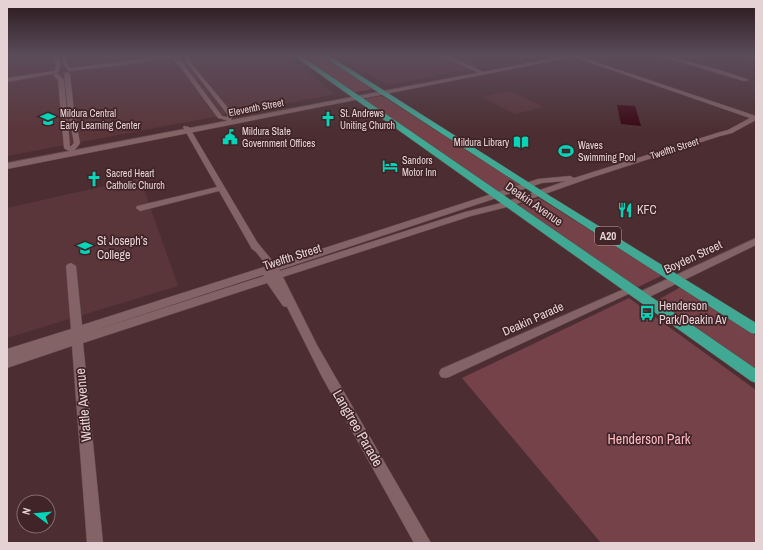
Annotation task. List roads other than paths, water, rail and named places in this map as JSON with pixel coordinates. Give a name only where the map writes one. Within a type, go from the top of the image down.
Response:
[{"type":"highway","name":"Deakin Avenue","points":[[332,81],[756,377]]},
{"type":"highway","name":"Deakin Avenue","points":[[365,81],[527,185],[756,329]]},
{"type":"main road","name":"Eleventh Street","points":[[7,166],[436,81]]},
{"type":"main road","name":"Eleventh Street","points":[[7,162],[72,152]]},
{"type":"street","points":[[61,81],[67,148],[72,152],[77,144],[71,111],[69,81]]},
{"type":"street","points":[[193,81],[220,117],[230,121],[230,115],[203,81]]},
{"type":"street","points":[[651,81],[756,118]]},
{"type":"street","name":"Twelfth Street","points":[[272,273],[468,214],[508,204],[584,177],[719,134],[733,131],[756,118]]},
{"type":"street","name":"Langtree Parade","points":[[187,129],[272,273],[423,543]]},
{"type":"street","name":"Twelfth Street","points":[[7,363],[77,336],[272,273],[527,185],[546,180],[584,177]]},
{"type":"street","points":[[140,208],[222,188]]},
{"type":"street","name":"Boyden Street","points":[[636,292],[676,279],[756,242]]},
{"type":"street","name":"Wattle Avenue","points":[[71,266],[95,543]]},
{"type":"street","name":"Deakin Parade","points":[[445,373],[636,292]]},
{"type":"street","name":"Twelfth Street","points":[[7,354],[77,336]]},
{"type":"place","name":"Mildura Central Early Learning Center","points":[[48,119]]},
{"type":"place","name":"St. Andrews Uniting Church","points":[[328,119]]},
{"type":"place","name":"Mildura State Government Offices","points":[[230,137]]},
{"type":"place","name":"Mildura Library","points":[[521,142]]},
{"type":"place","name":"Waves Swimming Pool","points":[[566,151]]},
{"type":"place","name":"Sandors Motor Inn","points":[[390,166]]},
{"type":"place","name":"Sacred Heart Catholic Church","points":[[94,179]]},
{"type":"place","name":"KFC","points":[[625,210]]},
{"type":"place","name":"St Joseph’s College","points":[[85,248]]},
{"type":"place","name":"Henderson Park/Deakin Av","points":[[647,313]]},
{"type":"park label","name":"Henderson Park","points":[[649,439]]}]
